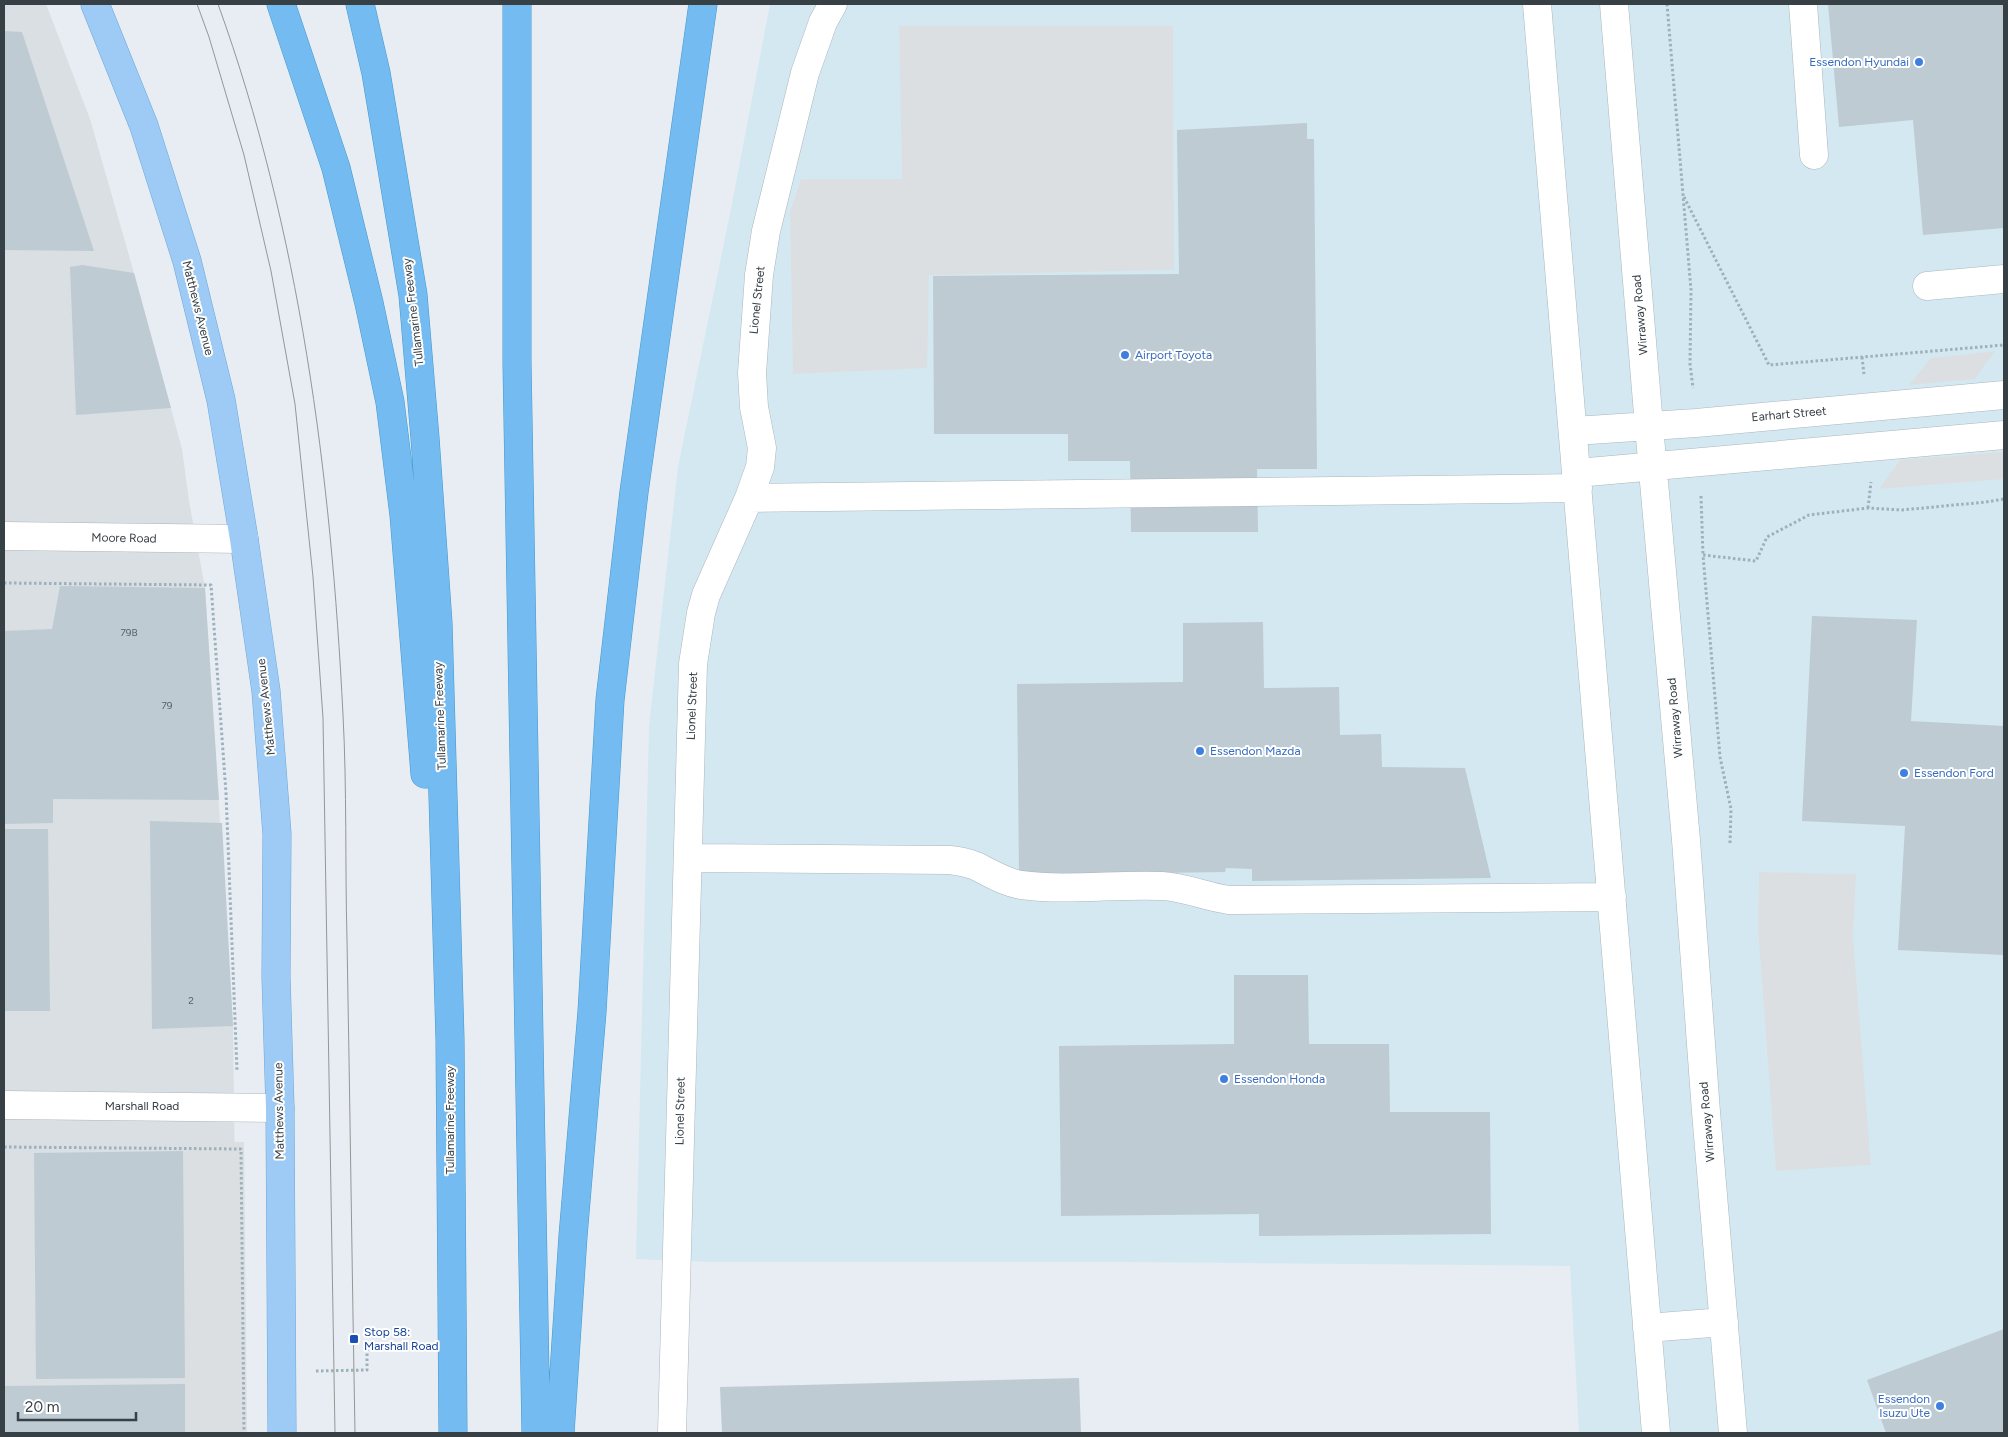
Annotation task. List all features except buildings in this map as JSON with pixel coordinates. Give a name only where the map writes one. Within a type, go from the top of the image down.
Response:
[{"type":"highway","points":[[282,4],[336,168],[369,303],[390,402],[404,516],[418,698],[450,1039]]},
{"type":"highway","name":"Tullamarine Freeway","points":[[360,4],[376,73],[413,294],[438,623],[450,1039],[453,1433]]},
{"type":"highway","points":[[517,4],[517,363],[536,1433]]},
{"type":"highway","points":[[560,1433],[573,1236],[592,1012],[610,700],[637,472],[704,4]]},
{"type":"main road","name":"Matthews Avenue","points":[[95,4],[144,126],[187,262],[221,400],[266,691],[277,834],[276,977],[280,1108],[282,1433]]},
{"type":"street","name":"Lionel Street","points":[[672,1433],[683,977],[689,858],[691,692],[698,628],[711,584],[749,498],[762,457],[754,408],[752,373],[754,323],[760,267],[766,231],[803,81],[822,22],[833,4]]},
{"type":"street","points":[[1538,4],[1656,1433]]},
{"type":"street","name":"Wirraway Road","points":[[1614,4],[1686,840],[1706,1112],[1733,1433]]},
{"type":"street","points":[[1803,4],[1814,155]]},
{"type":"street","points":[[1928,286],[2004,279]]},
{"type":"street","name":"Earhart Street","points":[[1574,430],[1696,423],[2004,395]]},
{"type":"street","points":[[749,498],[1577,480],[1653,466],[2004,435]]},
{"type":"street","name":"Moore Road","points":[[4,536],[244,539]]},
{"type":"street","points":[[689,858],[950,860],[976,867],[1007,882],[1022,885],[1053,888],[1162,886],[1188,889],[1210,898],[1229,900],[1612,897]]},
{"type":"street","name":"Marshall Road","points":[[4,1105],[280,1108]]},
{"type":"street","points":[[1647,1328],[1724,1322]]},
{"type":"path","points":[[1667,4],[1692,290],[1690,364],[1696,423]]},
{"type":"path","points":[[1683,195],[1769,365],[2004,346]]},
{"type":"path","points":[[1699,462],[1702,556],[1720,758],[1731,809],[1730,843]]},
{"type":"path","points":[[1702,556],[1756,561],[1767,537],[1809,515],[1868,508],[1912,509],[2004,499]]},
{"type":"path","points":[[4,584],[211,585],[226,793],[238,1070]]},
{"type":"path","points":[[4,1147],[241,1149],[244,1433]]},
{"type":"path","points":[[281,1372],[367,1370],[367,1344]]},
{"type":"shaded area","points":[[4,4],[46,4],[90,119],[182,449],[189,501],[205,588],[233,1026],[238,1433],[4,1433]]},
{"type":"shaded area","points":[[770,4],[2004,4],[2004,1433],[1579,1433],[1570,1266],[1121,1262],[710,1262],[636,1259],[649,726],[678,467],[731,209]]},
{"type":"shaded area","points":[[899,26],[1173,26],[1174,270],[929,275],[927,368],[793,374],[790,212],[801,179],[902,179]]},
{"type":"shaded area","points":[[1995,351],[1975,379],[1909,385],[1931,358]]},
{"type":"shaded area","points":[[2004,452],[2004,479],[1879,489],[1900,460]]},
{"type":"shaded area","points":[[1759,872],[1856,874],[1853,937],[1871,1165],[1776,1171],[1758,928]]},
{"type":"shaded area","points":[[183,1142],[244,1142],[247,1433],[185,1433]]},
{"type":"tram line","points":[[197,4],[209,37],[244,155],[271,271],[295,404],[313,577],[323,718],[335,1433]]},
{"type":"tram line","points":[[218,4],[246,90],[270,177],[290,265],[307,355],[320,444],[330,535],[338,625],[345,771],[355,1433]]},
{"type":"place","name":"Essendon Hyundai","points":[[1919,62]]},
{"type":"place","name":"Airport Toyota","points":[[1125,355]]},
{"type":"place","name":"Essendon Mazda","points":[[1200,751]]},
{"type":"place","name":"Essendon Ford","points":[[1904,773]]},
{"type":"place","name":"Essendon Honda","points":[[1224,1079]]},
{"type":"place","name":"Stop 58: Marshall Road","points":[[354,1339]]},
{"type":"place","name":"Essendon Isuzu Ute","points":[[1940,1406]]}]
